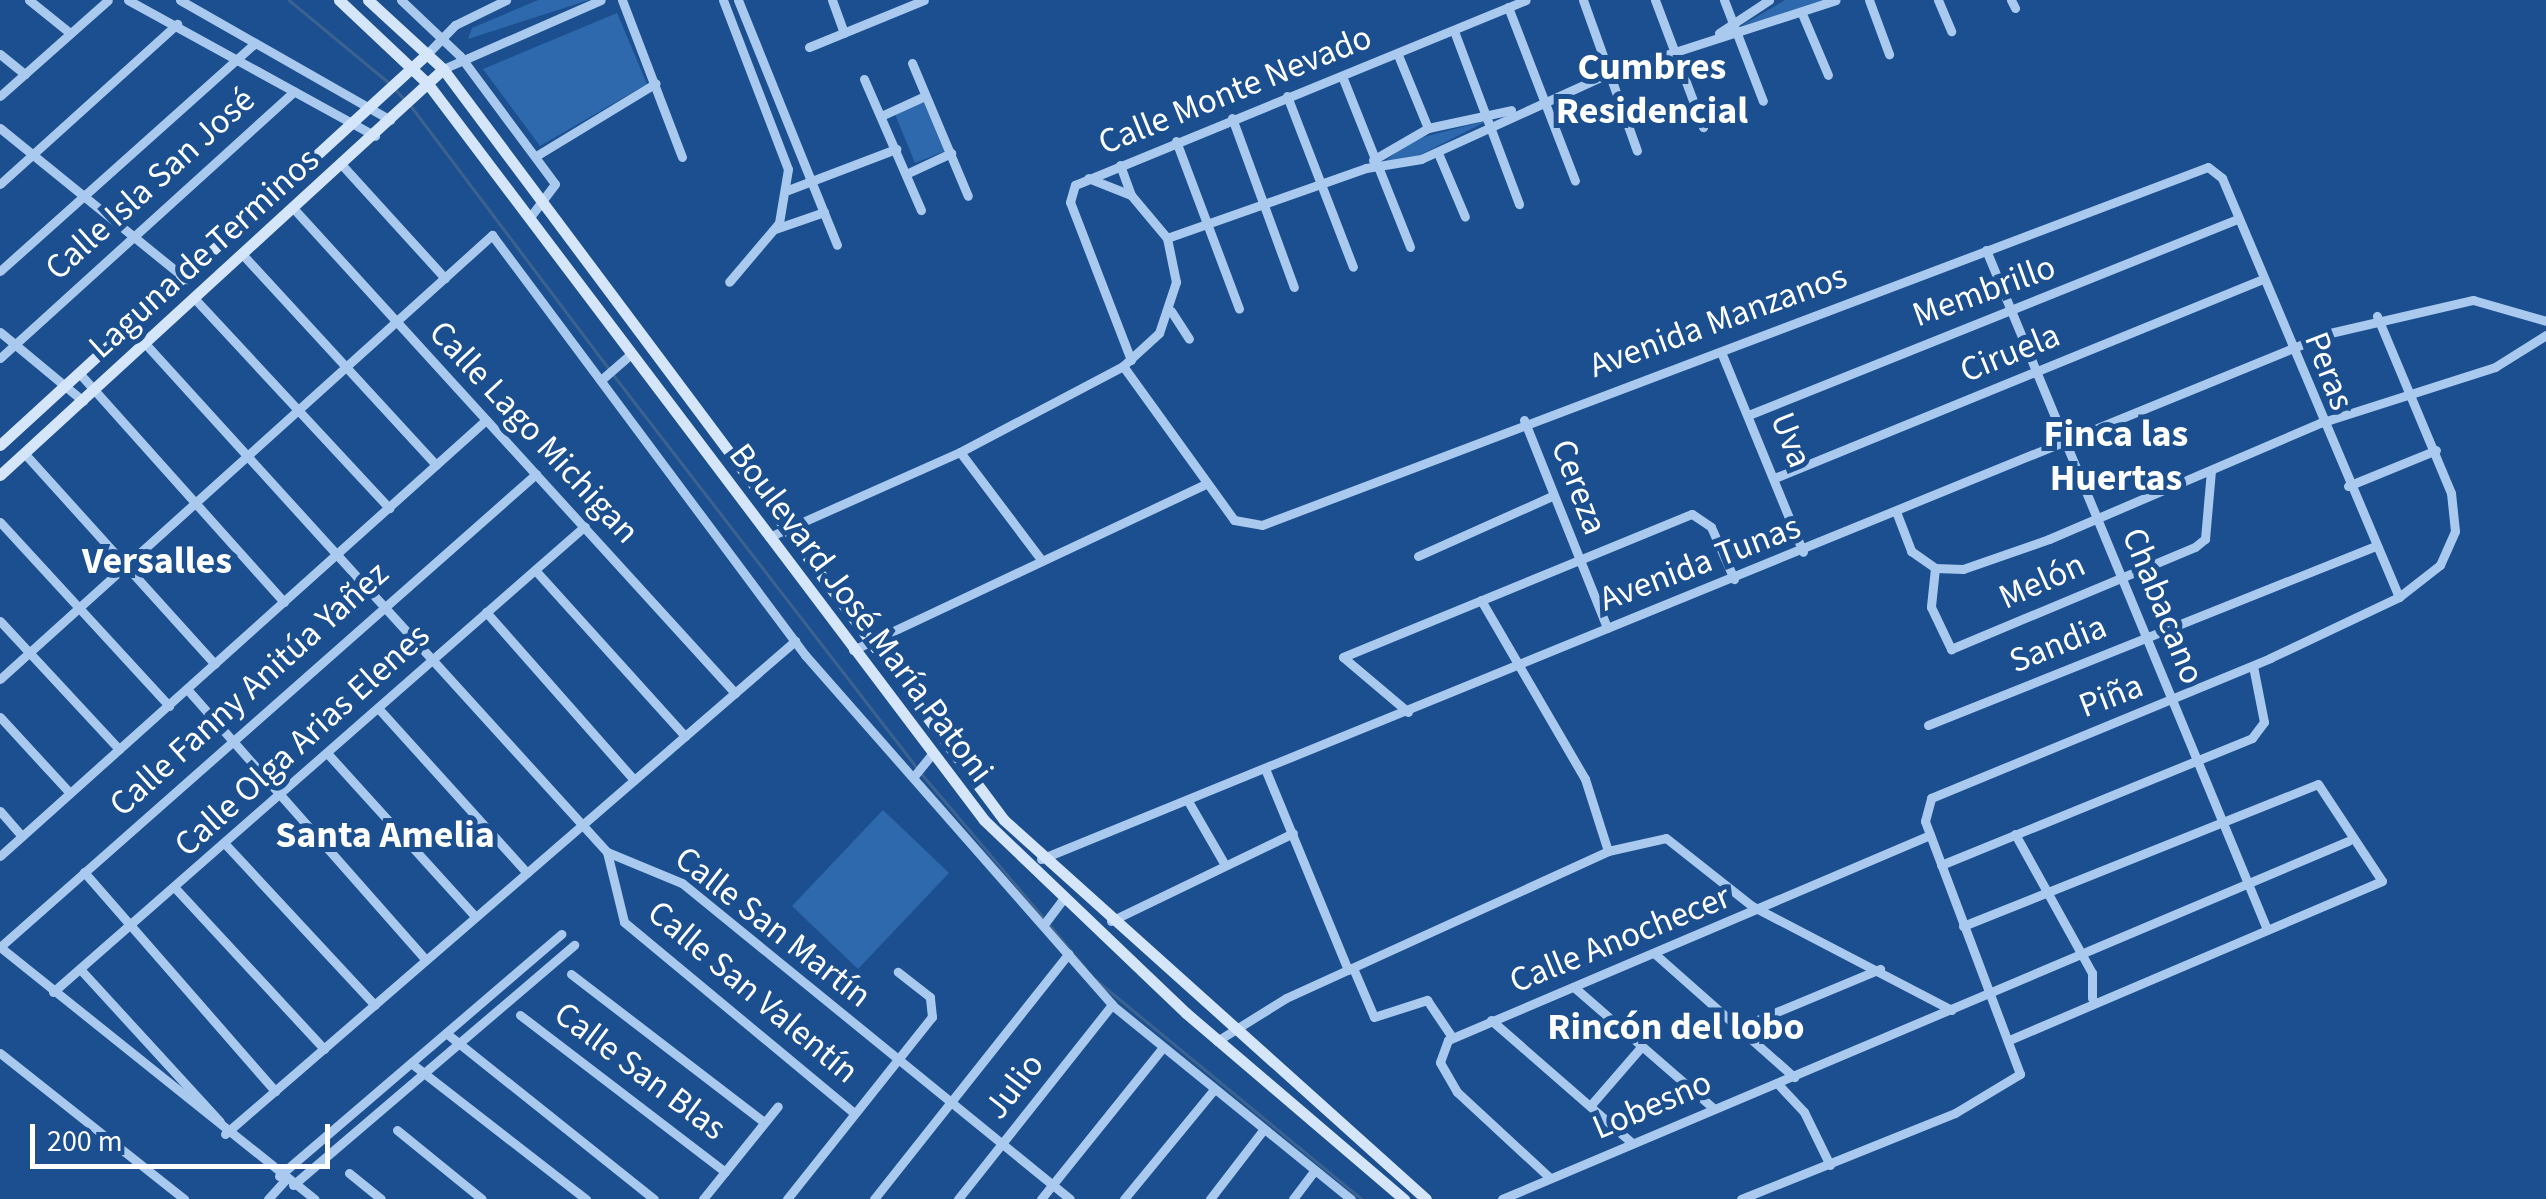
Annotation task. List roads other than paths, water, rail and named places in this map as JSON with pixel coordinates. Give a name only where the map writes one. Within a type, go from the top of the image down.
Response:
[{"type":"main road","name":"Boulevard José María Patoni","points":[[339,0],[428,84],[769,537],[928,759],[1064,898],[1217,1041],[1404,1199]]},
{"type":"main road","name":"Boulevard José María Patoni","points":[[368,0],[442,69],[784,530],[1042,860],[1230,1030],[1426,1199]]},
{"type":"main road","points":[[0,445],[373,109],[428,53]]},
{"type":"main road","name":"Laguna de Terminos","points":[[0,476],[398,117],[442,69]]},
{"type":"main road","points":[[1174,1001],[1185,989]]},
{"type":"street","points":[[29,0],[70,33]]},
{"type":"street","points":[[0,96],[108,0]]},
{"type":"street","points":[[128,0],[376,136]]},
{"type":"street","points":[[180,0],[373,109],[398,117]]},
{"type":"street","points":[[402,0],[460,56],[536,156],[556,191],[530,217]]},
{"type":"street","points":[[428,53],[441,37],[506,0]]},
{"type":"street","points":[[442,69],[460,56],[602,0]]},
{"type":"street","points":[[613,0],[625,14]]},
{"type":"street","points":[[622,0],[682,157]]},
{"type":"street","points":[[723,0],[784,149],[788,190],[775,229],[729,282]]},
{"type":"street","points":[[832,0],[844,33]]},
{"type":"street","points":[[808,47],[924,0]]},
{"type":"street","name":"Calle Monte Nevado","points":[[1127,363],[1070,202],[1075,185],[1525,0]]},
{"type":"street","points":[[1583,0],[1637,151]]},
{"type":"street","points":[[1655,0],[1703,127]]},
{"type":"street","points":[[1724,0],[1763,102]]},
{"type":"street","points":[[1719,34],[1732,21],[1769,0]]},
{"type":"street","points":[[1376,163],[1438,153],[1519,109],[1610,73],[1719,34],[1803,16],[1836,0]]},
{"type":"street","points":[[1869,0],[1889,54]]},
{"type":"street","points":[[1938,0],[1951,31]]},
{"type":"street","points":[[728,14],[740,5],[837,245]]},
{"type":"street","points":[[1508,7],[1575,182]]},
{"type":"street","points":[[1803,16],[1828,74]]},
{"type":"street","points":[[0,184],[176,24]]},
{"type":"street","points":[[1454,31],[1519,204]]},
{"type":"street","points":[[0,271],[255,44]]},
{"type":"street","points":[[0,54],[25,74]]},
{"type":"street","points":[[1398,55],[1428,128]]},
{"type":"street","points":[[912,63],[968,196]]},
{"type":"street","points":[[1342,76],[1410,247]]},
{"type":"street","points":[[758,84],[771,78]]},
{"type":"street","points":[[864,78],[921,210]]},
{"type":"street","points":[[536,156],[656,83]]},
{"type":"street","name":"Calle Isla San José","points":[[0,358],[294,91]]},
{"type":"street","points":[[881,116],[925,96]]},
{"type":"street","points":[[1287,96],[1353,268]]},
{"type":"street","points":[[1167,238],[1181,240],[1366,168],[1428,128],[1519,109]]},
{"type":"street","points":[[1232,118],[1294,287]]},
{"type":"street","points":[[0,128],[186,279]]},
{"type":"street","points":[[1176,141],[1239,309]]},
{"type":"street","points":[[788,190],[896,149]]},
{"type":"street","points":[[906,174],[951,153]]},
{"type":"street","points":[[1438,153],[1465,218]]},
{"type":"street","points":[[342,165],[445,278]]},
{"type":"street","points":[[1120,166],[1131,195],[1167,238],[1172,251],[1171,310],[1189,339]]},
{"type":"street","name":"Peras","points":[[2208,167],[2222,178],[2320,424],[2399,597]]},
{"type":"street","name":"Avenida Manzanos","points":[[1206,484],[1248,528],[1524,420],[1721,352],[2208,167]]},
{"type":"street","points":[[1088,178],[1131,195]]},
{"type":"street","name":"Calle Lago Michigan","points":[[294,209],[735,693]]},
{"type":"street","points":[[775,229],[824,212]]},
{"type":"street","name":"Membrillo","points":[[1751,414],[2236,220]]},
{"type":"street","points":[[0,679],[302,411],[492,234],[608,375],[795,642],[1045,922],[1112,1005],[1212,1092],[1351,1199]]},
{"type":"street","points":[[1172,251],[1181,240]]},
{"type":"street","name":"Chabacano","points":[[1986,250],[2039,371],[2064,444],[2124,576],[2194,764],[2225,820],[2246,884],[2266,927]]},
{"type":"street","points":[[243,255],[436,465]]},
{"type":"street","name":"Ciruela","points":[[1777,477],[2263,279]]},
{"type":"street","points":[[194,298],[388,508]]},
{"type":"street","name":"Avenida Tunas","points":[[1042,860],[2377,316],[2473,300],[2546,321]]},
{"type":"street","points":[[769,537],[960,452],[1127,363],[1171,310]]},
{"type":"street","name":"Piña","points":[[1930,835],[1924,803],[1949,789],[2172,702],[2399,597],[2433,574],[2455,531],[2436,450],[2377,316]]},
{"type":"street","points":[[131,328],[606,852]]},
{"type":"street","points":[[0,332],[68,384],[83,401]]},
{"type":"street","points":[[1898,514],[1912,551],[1934,568],[1979,564],[2320,424],[2412,389],[2494,367],[2546,335]]},
{"type":"street","name":"Uva","points":[[1721,352],[1777,477],[1803,552]]},
{"type":"street","points":[[608,375],[631,354]]},
{"type":"street","points":[[852,650],[1206,484],[1127,363]]},
{"type":"street","points":[[80,374],[284,602]]},
{"type":"street","points":[[0,856],[486,420]]},
{"type":"street","name":"Cereza","points":[[1524,420],[1606,628]]},
{"type":"street","points":[[2348,486],[2436,450]]},
{"type":"street","points":[[960,452],[1042,561]]},
{"type":"street","points":[[24,454],[215,664]]},
{"type":"street","name":"Melón","points":[[1934,568],[1930,607],[1945,646],[1955,649],[2205,538],[2210,471]]},
{"type":"street","name":"Calle Fanny Anitúa Yañez","points":[[0,947],[536,474]]},
{"type":"street","points":[[1418,556],[1552,496]]},
{"type":"street","points":[[1408,712],[1343,657],[1692,514],[1711,527],[1734,579]]},
{"type":"street","points":[[0,522],[168,706]]},
{"type":"street","name":"Calle Olga Arias Elenes","points":[[53,992],[227,846],[584,526]]},
{"type":"street","name":"Sandia","points":[[1928,725],[2376,546]]},
{"type":"street","points":[[535,570],[685,736]]},
{"type":"street","points":[[1481,600],[1520,664],[1549,730],[1585,779],[1608,851]]},
{"type":"street","points":[[486,612],[634,780]]},
{"type":"street","points":[[0,621],[119,749]]},
{"type":"street","points":[[227,1132],[795,642]]},
{"type":"street","points":[[1941,865],[2194,764],[2259,731],[2252,666]]},
{"type":"street","points":[[187,689],[278,799],[426,960]]},
{"type":"street","points":[[378,708],[527,873]]},
{"type":"street","points":[[0,717],[70,793]]},
{"type":"street","points":[[327,753],[476,916]]},
{"type":"street","points":[[915,774],[928,759]]},
{"type":"street","points":[[1266,771],[1374,1018],[1427,1000],[1452,1037],[1441,1053],[1446,1078],[1550,1178]]},
{"type":"street","points":[[1964,926],[2318,784],[2348,842],[2382,881],[2092,998],[2011,1038]]},
{"type":"street","points":[[1188,801],[1225,865]]},
{"type":"street","points":[[0,811],[22,836]]},
{"type":"street","points":[[1110,921],[1293,834]]},
{"type":"street","points":[[2015,834],[2051,891],[2082,952],[2092,998]]},
{"type":"street","points":[[1741,1199],[1830,1165],[2013,1082],[2021,1069],[1930,835]]},
{"type":"street","name":"Calle Anochecer","points":[[1452,1037],[1765,912],[1930,835]]},
{"type":"street","points":[[1217,1041],[1230,1030],[1351,969],[1584,866],[1608,851],[1666,838],[1765,912],[1952,1010]]},
{"type":"street","name":"Lobesno","points":[[1502,1199],[2348,842]]},
{"type":"street","points":[[227,846],[375,1004]]},
{"type":"street","name":"Calle San Martín","points":[[606,852],[682,883],[949,1106],[1070,1199]]},
{"type":"street","name":"Calle San Valentín","points":[[606,852],[624,922],[854,1113]]},
{"type":"street","points":[[84,872],[276,1091]]},
{"type":"street","points":[[176,890],[324,1049]]},
{"type":"street","points":[[1045,922],[1064,898]]},
{"type":"street","points":[[268,1199],[411,1063],[560,934]]},
{"type":"street","points":[[286,1181],[424,1074],[574,945]]},
{"type":"street","points":[[0,947],[286,1181],[316,1199]]},
{"type":"street","points":[[874,1199],[1068,954]]},
{"type":"street","points":[[1655,954],[1794,1076]]},
{"type":"street","points":[[80,969],[180,1091]]},
{"type":"street","points":[[1738,1028],[1880,970]]},
{"type":"street","points":[[805,1199],[790,1195],[934,1008],[898,972]]},
{"type":"street","points":[[571,974],[764,1122]]},
{"type":"street","points":[[1575,988],[1714,1109]]},
{"type":"street","name":"Julio","points":[[958,1199],[1112,1005]]},
{"type":"street","name":"Calle San Blas","points":[[520,1015],[725,1172]]},
{"type":"street","points":[[1491,1020],[1632,1144]]},
{"type":"street","points":[[446,1032],[654,1199]]},
{"type":"street","points":[[1590,1106],[1642,1046]]},
{"type":"street","points":[[1041,1199],[1161,1050]]},
{"type":"street","points":[[0,1053],[184,1199]]},
{"type":"street","points":[[411,1063],[586,1199]]},
{"type":"street","points":[[1777,1083],[1830,1165]]},
{"type":"street","points":[[1124,1199],[1212,1092]]},
{"type":"street","points":[[703,1199],[778,1106]]},
{"type":"street","points":[[1210,1199],[1264,1129]]},
{"type":"street","points":[[396,1130],[482,1199]]},
{"type":"street","points":[[1293,1199],[1315,1170]]},
{"type":"street","points":[[349,1173],[381,1199]]},
{"type":"waterway","points":[[289,0],[388,82]]},
{"type":"waterway","points":[[394,88],[405,100]]},
{"type":"waterway","points":[[411,106],[608,367]]},
{"type":"waterway","points":[[612,373],[916,767]]},
{"type":"waterway","points":[[921,773],[1045,919]]},
{"type":"waterway","points":[[1050,925],[1086,969]]},
{"type":"waterway","points":[[1095,979],[1362,1199]]},
{"type":"district","name":"Cumbres Residencial","points":[[1652,90]]},
{"type":"district","name":"Finca las Huertas","points":[[2116,457]]},
{"type":"district","name":"Versalles","points":[[157,562]]},
{"type":"district","name":"Santa Amelia","points":[[385,836]]},
{"type":"district","name":"Rincón del lobo","points":[[1676,1028]]}]
